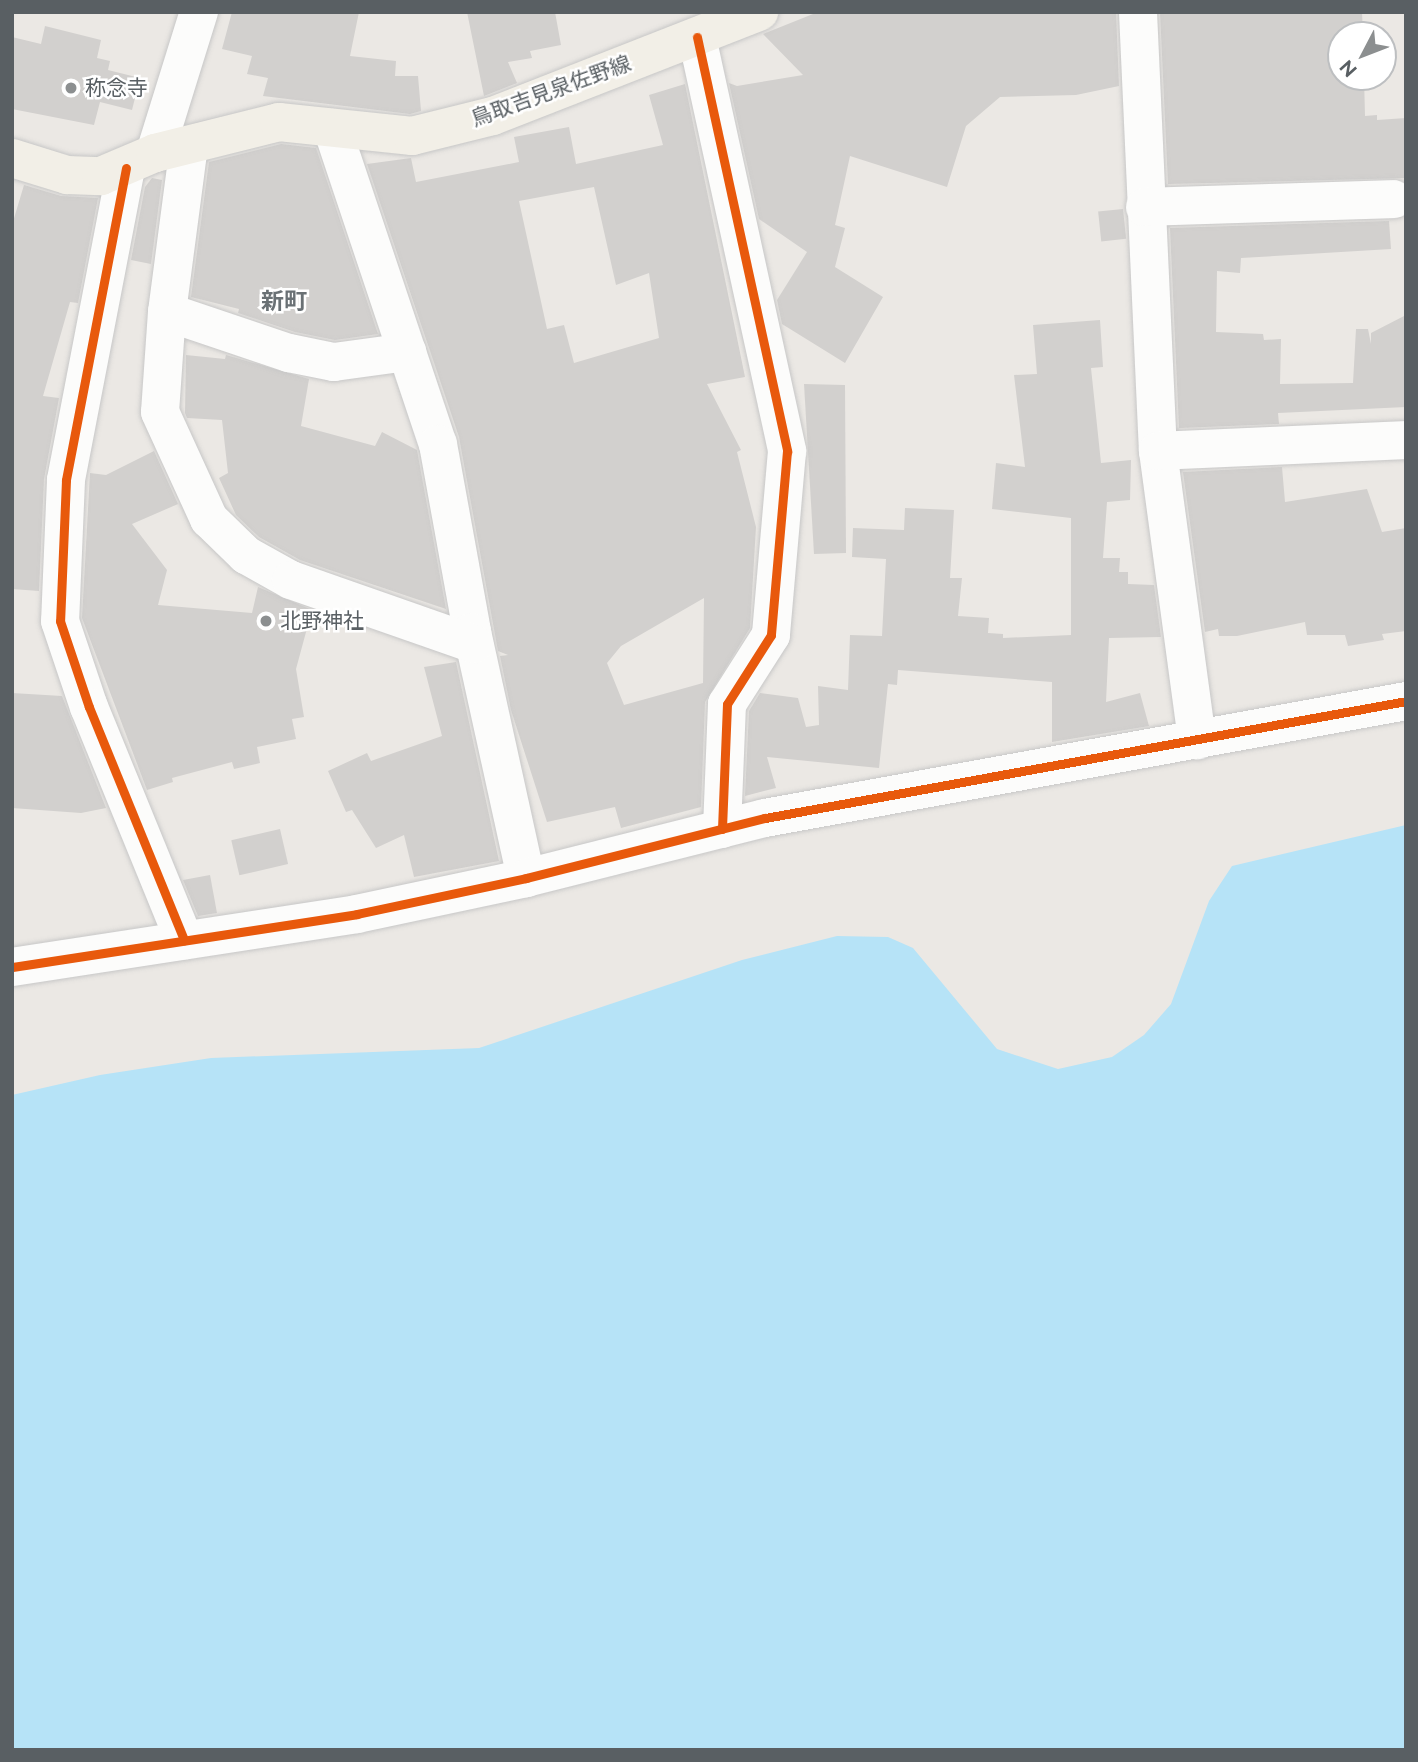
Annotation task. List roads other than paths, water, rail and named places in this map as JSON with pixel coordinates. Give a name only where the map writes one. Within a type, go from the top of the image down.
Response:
[{"type":"main road","name":"鳥取吉見泉佐野線","points":[[12,158],[67,174],[101,176],[157,155],[279,122],[412,136],[494,116],[759,12]]},
{"type":"street","points":[[184,940],[89,707],[60,621],[66,480],[199,12]]},
{"type":"street","points":[[1138,12],[1158,451],[1197,740]]},
{"type":"street","points":[[697,37],[787,451],[771,635],[727,704],[722,829]]},
{"type":"street","points":[[332,128],[438,444],[474,644],[526,878]]},
{"type":"street","points":[[157,155],[167,312],[160,412],[209,519],[246,555],[291,580],[474,644]]},
{"type":"street","points":[[1145,207],[1394,199]]},
{"type":"street","points":[[167,312],[289,353],[334,362],[407,352]]},
{"type":"street","points":[[1158,451],[1406,440]]},
{"type":"street","points":[[12,967],[356,914],[526,878],[722,829],[887,794],[1406,701]]},
{"type":"water","points":[[1406,825],[1406,1750],[12,1750],[12,1095],[100,1075],[211,1058],[479,1048],[742,960],[837,936],[888,937],[913,948],[997,1049],[1058,1069],[1112,1057],[1144,1035],[1171,1004],[1209,901],[1232,866]]},
{"type":"place","name":"称念寺","points":[[71,88]]},
{"type":"place","name":"北野神社","points":[[266,621]]},
{"type":"district","name":"新町","points":[[284,301]]}]
